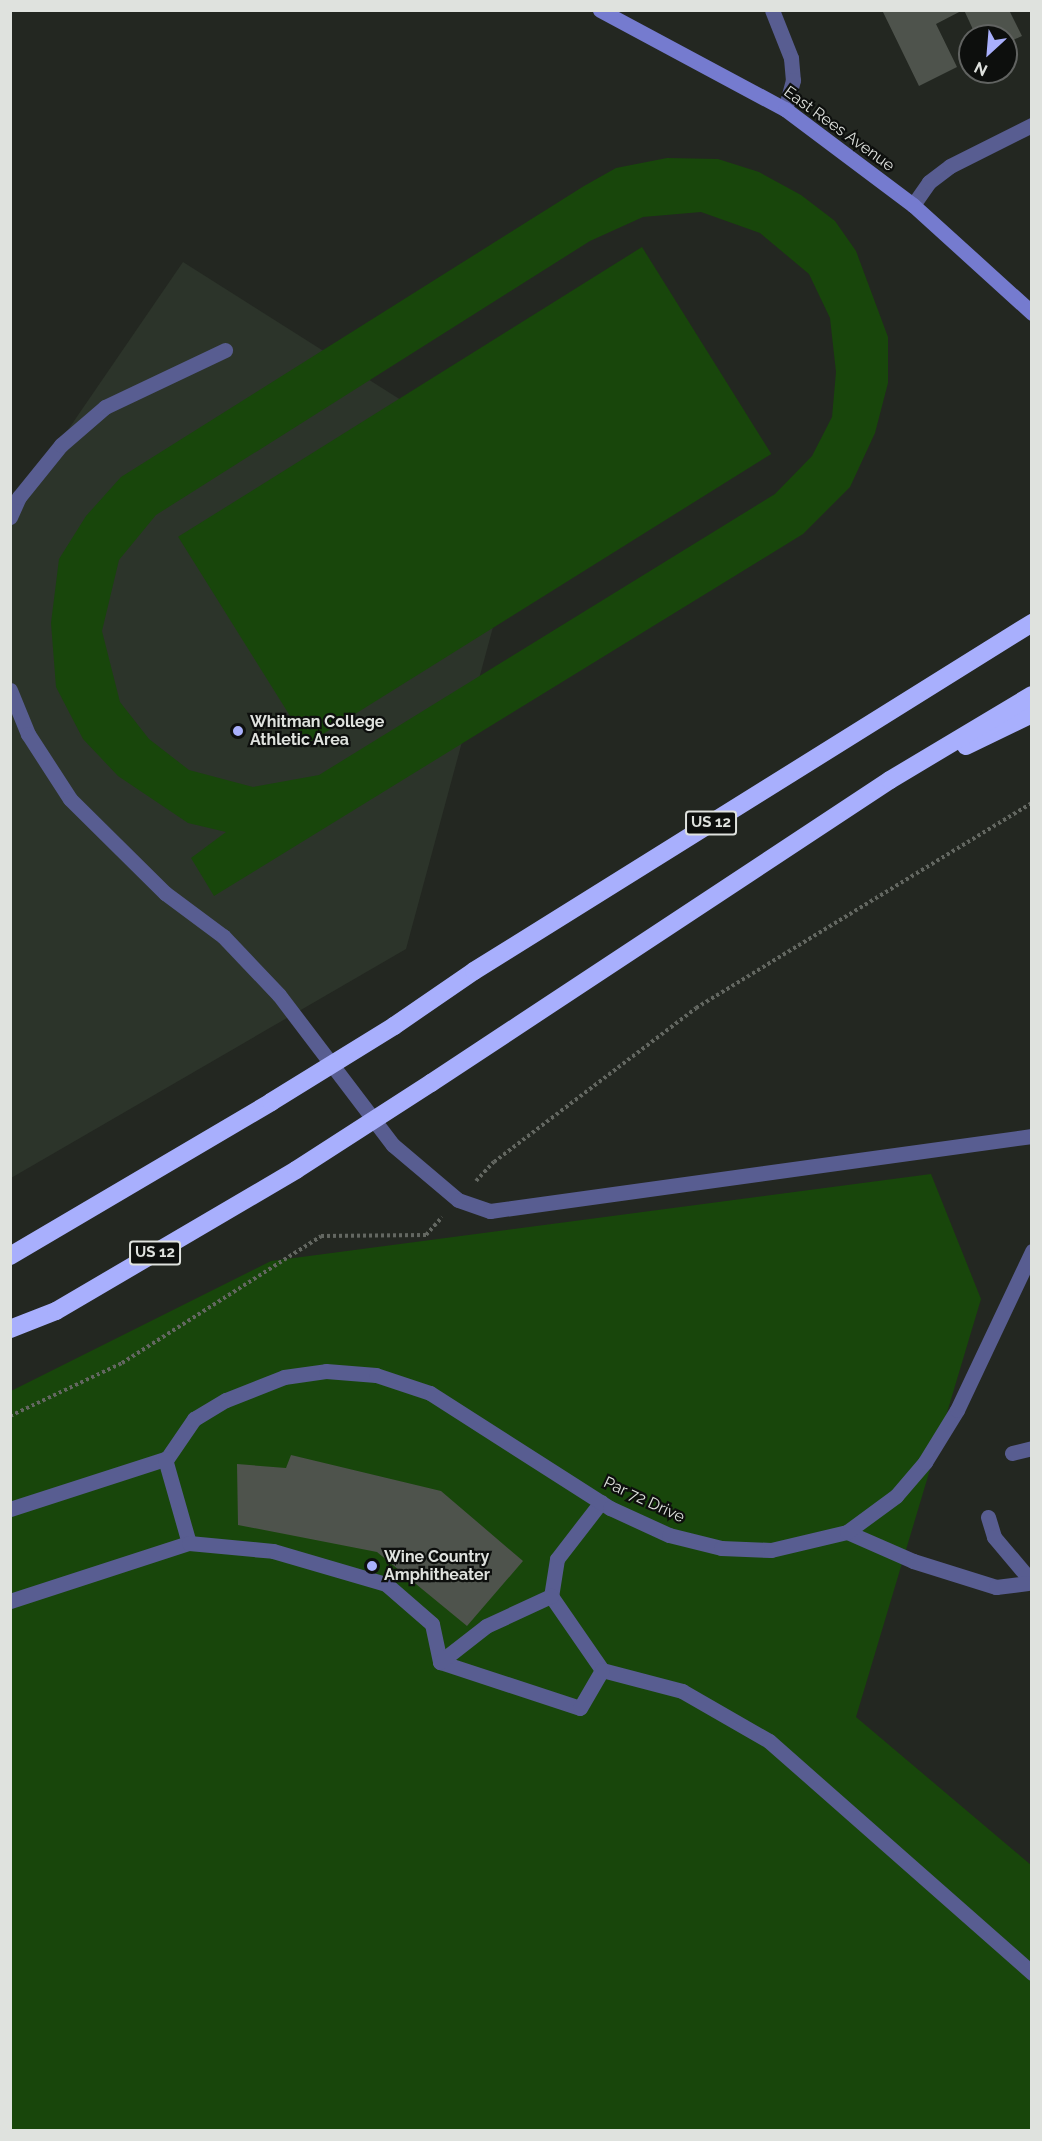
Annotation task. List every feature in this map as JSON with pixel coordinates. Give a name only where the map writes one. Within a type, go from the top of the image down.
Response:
[{"type":"highway","name":"US 12","points":[[10,1256],[271,1102],[394,1026],[474,970],[1032,623]]},
{"type":"highway","name":"US 12","points":[[10,1329],[56,1311],[296,1170],[890,780],[1032,695]]},
{"type":"highway","points":[[890,780],[1032,714]]},
{"type":"street","name":"East Rees Avenue","points":[[600,10],[785,109],[913,205],[1032,313]]},
{"type":"street","points":[[772,10],[791,58],[793,80],[785,109]]},
{"type":"street","points":[[913,205],[929,182],[950,166],[1032,125]]},
{"type":"street","points":[[10,517],[19,497],[61,445],[105,407],[225,350]]},
{"type":"street","points":[[10,690],[28,734],[70,799],[165,893],[223,936],[279,995],[393,1145],[458,1200],[490,1211],[1032,1136]]},
{"type":"street","name":"Par 72 Drive","points":[[166,1460],[194,1419],[226,1400],[284,1377],[326,1371],[376,1375],[430,1394],[602,1502],[669,1535],[721,1548],[771,1550],[847,1532],[896,1496],[925,1462],[957,1410],[1032,1251]]},
{"type":"street","points":[[1012,1453],[1032,1448]]},
{"type":"street","points":[[10,1509],[166,1460],[189,1543]]},
{"type":"street","points":[[602,1502],[557,1559],[551,1596],[602,1670],[682,1691],[769,1741],[1032,1972]]},
{"type":"street","points":[[988,1517],[994,1537],[1030,1583]]},
{"type":"street","points":[[847,1532],[913,1561],[996,1587],[1030,1583]]},
{"type":"street","points":[[10,1601],[189,1543],[273,1551],[386,1584],[432,1624],[440,1662]]},
{"type":"street","points":[[440,1662],[486,1626],[551,1596]]},
{"type":"street","points":[[440,1662],[579,1708],[602,1670]]},
{"type":"path","points":[[10,1416],[122,1363],[321,1236],[426,1235],[494,1162],[696,1008],[1032,803]]},
{"type":"shaded area","name":"Whitman College Athletic Area","points":[[183,262],[532,483],[406,949],[11,1178],[11,513]]},
{"type":"green space","points":[[667,158],[718,159],[759,172],[801,195],[835,221],[856,251],[888,337],[888,383],[875,433],[850,487],[803,534],[214,896],[191,858],[226,832],[188,823],[118,776],[83,739],[56,687],[51,623],[59,559],[86,516],[121,477],[616,168]],"holes":[[[701,212],[760,233],[809,274],[830,318],[836,372],[832,417],[812,456],[775,494],[319,775],[253,787],[189,770],[149,739],[120,702],[102,631],[119,560],[156,515],[590,241],[643,217]]]},
{"type":"green space","points":[[642,247],[771,454],[307,744],[178,537]]},
{"type":"green space","points":[[931,1174],[981,1299],[856,1717],[1031,1865],[1031,2130],[11,2130],[11,1391],[271,1261]]},
{"type":"building","points":[[882,10],[963,10],[936,24],[957,67],[919,86]]},
{"type":"building","points":[[964,10],[1009,10],[1016,24],[970,24]]},
{"type":"building","points":[[291,1455],[441,1491],[523,1561],[467,1626],[377,1552],[238,1525],[237,1464],[286,1468]]},
{"type":"place","name":"Whitman College Athletic Area","points":[[238,731]]},
{"type":"place","name":"Wine Country Amphitheater","points":[[372,1566]]}]
